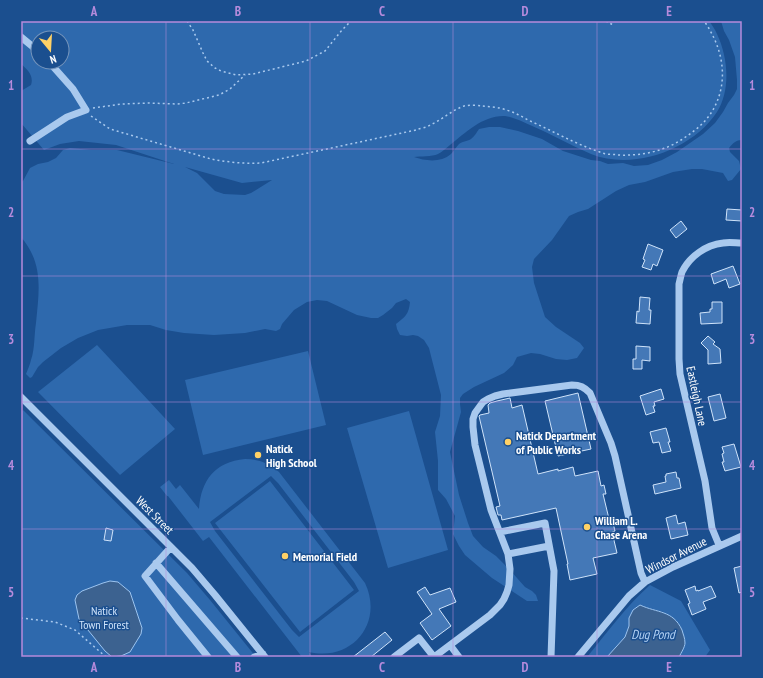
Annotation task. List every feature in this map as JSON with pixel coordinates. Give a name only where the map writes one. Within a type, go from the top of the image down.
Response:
[{"type":"street","points":[[21,37],[30,44]]},
{"type":"street","points":[[30,141],[67,117],[86,110],[73,89],[56,70]]},
{"type":"street","name":"Eastleigh Lane","points":[[719,546],[712,528],[705,481],[680,374],[679,284],[682,272],[690,260],[699,253],[712,245],[742,243]]},
{"type":"street","points":[[394,657],[419,638],[434,657],[490,615],[500,605],[507,592],[510,576],[508,554],[491,510],[475,445],[473,427],[475,412],[479,406],[488,399],[503,394],[572,385],[582,386],[590,393],[613,450],[645,582]]},
{"type":"street","name":"West Street","points":[[21,397],[204,582],[264,656]]},
{"type":"street","points":[[500,532],[545,523],[554,571],[550,657]]},
{"type":"street","name":"Windsor Avenue","points":[[578,657],[629,596],[645,582],[668,569],[742,536]]},
{"type":"street","points":[[508,554],[549,546]]},
{"type":"street","points":[[171,547],[145,576],[208,657]]},
{"type":"street","points":[[156,564],[238,657]]},
{"type":"street","points":[[450,645],[459,657]]},
{"type":"street","points":[[254,657],[264,656]]},
{"type":"path","points":[[187,21],[193,30],[205,57],[211,65],[215,68],[236,75],[245,75],[306,61],[325,51],[351,21]]},
{"type":"path","points":[[606,21],[613,25]]},
{"type":"path","points":[[245,75],[230,89],[219,95],[186,103],[122,104],[86,110],[92,117],[110,129],[210,159],[231,162],[261,163],[416,130],[429,126],[455,110],[465,106],[474,105],[506,109],[604,154],[643,154],[663,149],[676,143],[697,129],[714,110],[721,89],[721,56],[713,35],[704,21]]},
{"type":"path","points":[[21,618],[55,622],[75,630],[106,657]]},
{"type":"green space","points":[[21,21],[709,21],[721,43],[726,63],[726,84],[721,103],[717,112],[693,137],[660,154],[625,160],[607,159],[591,154],[515,118],[497,116],[489,118],[468,130],[438,154],[414,157],[428,160],[443,159],[451,154],[459,144],[470,140],[479,129],[500,127],[542,139],[563,151],[591,160],[608,164],[623,163],[634,166],[648,165],[662,160],[677,152],[703,134],[715,123],[737,89],[735,57],[721,21],[742,21],[742,140],[735,142],[729,148],[730,152],[739,161],[741,169],[732,180],[728,181],[723,173],[702,169],[673,172],[645,182],[629,185],[616,191],[588,209],[569,216],[552,240],[534,259],[532,267],[534,283],[545,317],[556,327],[580,343],[584,348],[577,358],[567,360],[531,353],[517,357],[513,365],[504,373],[474,387],[463,394],[460,398],[461,412],[450,452],[459,495],[468,523],[473,536],[483,547],[496,556],[525,587],[536,595],[538,601],[527,601],[492,578],[465,555],[453,534],[455,516],[446,499],[438,490],[438,461],[435,432],[440,416],[441,395],[429,348],[424,340],[418,336],[400,335],[397,329],[396,324],[409,310],[410,302],[406,299],[396,303],[392,308],[378,318],[357,315],[327,301],[317,300],[307,302],[294,310],[282,324],[280,329],[276,331],[265,329],[245,333],[214,335],[184,333],[166,330],[150,325],[127,325],[98,330],[78,338],[61,348],[38,367],[32,377],[30,378],[26,374],[33,351],[39,289],[37,268],[28,247],[21,237],[21,182],[30,168],[56,158],[63,150],[70,148],[117,150],[174,164],[116,145],[79,141],[60,144],[44,150],[21,123],[21,91],[31,85],[32,82],[30,73],[21,64]],"holes":[[[185,167],[242,183],[272,180],[245,195],[224,194],[215,191],[197,173]]]},
{"type":"green space","points":[[97,345],[175,429],[120,475],[38,392]]},
{"type":"green space","points":[[308,351],[326,425],[203,455],[185,380]]},
{"type":"green space","name":"Natick Town Forest","points":[[23,410],[187,573],[256,657],[21,657],[21,413]]},
{"type":"green space","points":[[409,411],[448,550],[388,568],[347,428]]},
{"type":"green space","points":[[245,459],[259,461],[271,466],[279,472],[365,583],[370,598],[370,612],[367,625],[360,636],[351,645],[339,651],[325,654],[309,652],[312,657],[302,657],[209,537],[203,541],[160,487],[169,480],[176,489],[180,485],[199,509],[203,489],[212,474],[218,468],[234,461]],"holes":[[[271,476],[354,582],[359,591],[299,637],[215,531],[210,522]]]},
{"type":"green space","name":"Memorial Field","points":[[270,481],[354,590],[300,632],[215,523]]},
{"type":"green space","points":[[650,585],[681,601],[710,650],[705,657],[679,657],[681,651],[664,612],[648,609],[640,605],[629,618],[629,626],[625,637],[607,657],[587,657],[625,611]]},
{"type":"water","points":[[110,581],[118,582],[130,592],[142,628],[141,634],[130,652],[121,656],[112,657],[105,651],[79,619],[75,600],[77,595],[82,591]]},
{"type":"water","name":"Dug Pond","points":[[640,605],[669,615],[678,624],[682,630],[685,643],[679,657],[607,657],[625,637],[629,626],[629,618],[633,610]]},
{"type":"building","points":[[727,209],[742,210],[742,221],[726,220]]},
{"type":"building","points":[[681,221],[687,229],[676,238],[670,230]]},
{"type":"building","points":[[648,244],[663,250],[657,266],[653,264],[651,270],[642,267]]},
{"type":"building","points":[[733,266],[740,284],[729,288],[726,279],[714,284],[711,274]]},
{"type":"building","points":[[640,297],[650,298],[650,324],[636,323],[637,311],[639,312]]},
{"type":"building","points":[[712,302],[722,302],[722,323],[701,324],[700,313],[710,312],[710,309],[712,309]]},
{"type":"building","points":[[708,336],[715,342],[713,344],[720,349],[721,363],[708,364],[708,350],[701,343]]},
{"type":"building","points":[[636,346],[650,347],[650,361],[642,360],[642,369],[633,369],[633,359],[636,359]]},
{"type":"building","points":[[661,389],[664,399],[654,402],[655,406],[653,406],[655,412],[646,415],[640,396]]},
{"type":"building","points":[[578,393],[591,449],[558,456],[545,401]]},
{"type":"building","points":[[720,394],[726,418],[714,421],[708,397]]},
{"type":"building","points":[[510,398],[512,408],[522,405],[538,474],[573,467],[575,476],[598,471],[601,486],[604,485],[606,494],[603,494],[610,523],[613,523],[615,531],[612,532],[617,553],[593,558],[597,574],[570,580],[556,508],[502,520],[501,515],[498,515],[496,507],[500,506],[479,416],[489,413],[488,405],[490,403]]},
{"type":"building","points":[[666,428],[671,451],[662,453],[659,442],[653,443],[650,432]]},
{"type":"building","points":[[734,444],[741,467],[725,471],[722,462],[724,462],[722,454],[724,453],[722,447]]},
{"type":"building","points":[[676,472],[681,488],[655,494],[653,485],[666,482],[666,474]]},
{"type":"building","points":[[676,515],[678,524],[685,522],[688,535],[671,539],[666,518]]},
{"type":"building","points":[[106,528],[113,530],[111,541],[104,540]]},
{"type":"building","points":[[742,566],[742,592],[739,593],[734,568]]},
{"type":"building","points":[[695,586],[696,591],[698,591],[711,586],[716,597],[703,602],[706,609],[692,615],[688,604],[690,603],[685,590]]},
{"type":"building","points":[[425,587],[430,595],[450,588],[456,602],[439,609],[451,626],[432,640],[420,623],[432,614],[417,592]]},
{"type":"building","points":[[385,632],[392,640],[371,657],[353,657]]},
{"type":"place","name":"Natick Department of Public Works","points":[[508,442]]},
{"type":"place","name":"Natick High School","points":[[258,455]]},
{"type":"place","name":"William L. Chase Arena","points":[[587,527]]},
{"type":"place","name":"Memorial Field","points":[[285,556]]}]
